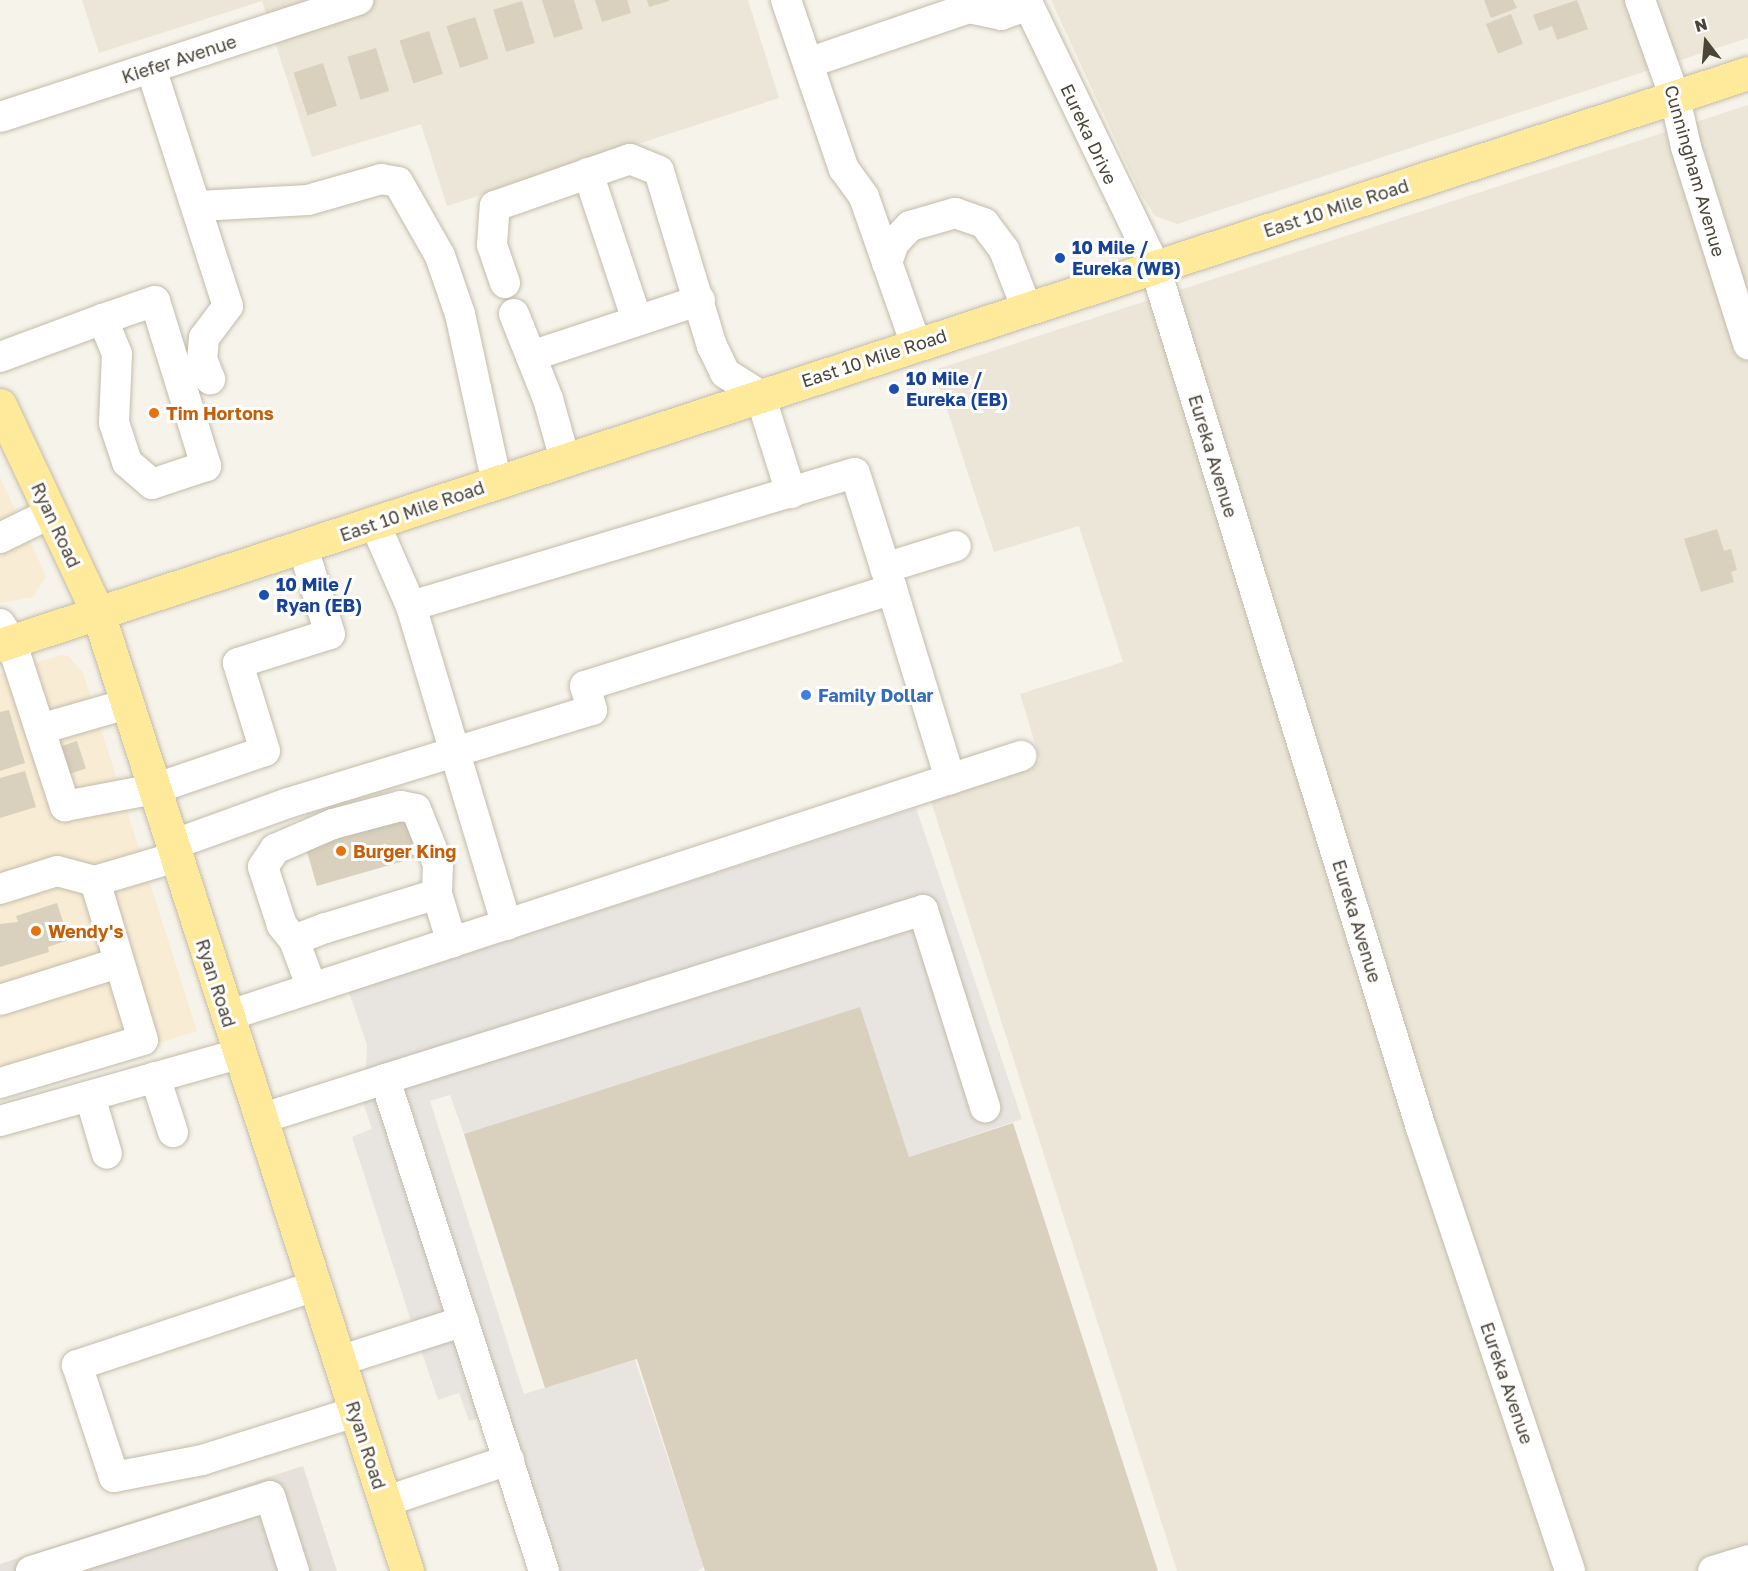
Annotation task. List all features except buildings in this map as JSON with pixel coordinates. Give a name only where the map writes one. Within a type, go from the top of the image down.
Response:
[{"type":"main road","name":"East 10 Mile Road","points":[[4,637],[98,613],[303,548],[760,395],[1748,74]]},
{"type":"main road","name":"Ryan Road","points":[[4,428],[51,513],[98,613],[406,1571]]},
{"type":"street","name":"Kiefer Avenue","points":[[0,117],[358,0]]},
{"type":"street","points":[[786,0],[844,169],[864,197],[916,345]]},
{"type":"street","name":"Cunningham Avenue","points":[[1640,0],[1675,98],[1686,147],[1748,344]]},
{"type":"street","points":[[808,63],[969,8],[1001,15],[1027,2]]},
{"type":"street","name":"Eureka Drive","points":[[1027,2],[1155,267]]},
{"type":"street","points":[[151,68],[199,206],[228,306],[204,338],[202,359],[210,379]]},
{"type":"street","points":[[505,283],[492,245],[495,206],[630,159],[659,171],[699,300],[725,373],[760,395],[791,493]]},
{"type":"street","points":[[588,172],[637,320]]},
{"type":"street","points":[[199,206],[308,200],[381,179],[398,182],[440,256],[460,314],[497,483]]},
{"type":"street","points":[[887,263],[894,243],[920,222],[955,213],[984,223],[1004,250],[1027,309]]},
{"type":"street","name":"Eureka Avenue","points":[[1155,267],[1421,1128],[1570,1571]]},
{"type":"street","points":[[531,356],[699,300]]},
{"type":"street","points":[[0,357],[103,319],[155,301],[206,466],[152,484],[127,462],[114,423],[117,354],[103,319]]},
{"type":"street","points":[[514,314],[531,356],[565,460]]},
{"type":"street","points":[[411,606],[855,473],[950,780]]},
{"type":"street","points":[[0,538],[51,513]]},
{"type":"street","points":[[375,524],[411,606],[507,925]]},
{"type":"street","points":[[0,888],[57,871],[95,881],[456,752],[592,710],[585,686],[888,579],[956,546]]},
{"type":"street","points":[[4,637],[40,729],[65,806],[154,789],[265,751],[238,663],[330,634],[303,548]]},
{"type":"street","points":[[40,729],[127,704]]},
{"type":"street","points":[[227,1016],[1021,756]]},
{"type":"street","points":[[312,988],[294,940],[282,925],[263,867],[275,849],[333,825],[401,806],[416,809],[438,864],[437,894],[452,943]]},
{"type":"street","points":[[0,1083],[143,1040],[95,881]]},
{"type":"street","points":[[294,940],[437,894]]},
{"type":"street","points":[[261,1119],[923,910],[986,1107]]},
{"type":"street","points":[[0,1000],[118,963]]},
{"type":"street","points":[[0,1121],[239,1054]]},
{"type":"street","points":[[155,1077],[173,1132]]},
{"type":"street","points":[[385,1079],[544,1571]]},
{"type":"street","points":[[90,1096],[107,1154]]},
{"type":"street","points":[[315,1286],[77,1365],[114,1477],[202,1460],[356,1412]]},
{"type":"street","points":[[339,1361],[464,1321]]},
{"type":"street","points":[[384,1502],[509,1460]]},
{"type":"street","points":[[31,1571],[270,1496],[294,1571]]},
{"type":"street","points":[[1713,1571],[1748,1560]]},
{"type":"shaded area","points":[[82,0],[748,0],[779,98],[447,206],[421,124],[312,157],[262,1],[99,53]]},
{"type":"shaded area","points":[[1051,0],[1748,0],[1748,38],[1177,224],[1155,216],[1140,193]]},
{"type":"shaded area","points":[[1748,105],[1748,1571],[1177,1571],[930,798],[1040,760],[1020,694],[1123,662],[1079,526],[994,552],[934,370]]},
{"type":"shaded area","points":[[0,477],[46,576],[33,597],[0,603]]},
{"type":"shaded area","points":[[61,655],[68,656],[83,672],[197,1031],[0,1094],[0,674]]},
{"type":"shaded area","points":[[916,808],[1022,1119],[909,1157],[858,1008],[464,1134],[450,1095],[430,1101],[524,1394],[635,1360],[704,1567],[698,1571],[537,1571],[486,1416],[469,1421],[459,1393],[438,1400],[409,1315],[352,1137],[372,1129],[355,1078],[366,1067],[367,1045],[349,992]]},
{"type":"shaded area","points":[[303,1466],[337,1571],[0,1571],[0,1564]]},
{"type":"place","name":"10 Mile / Eureka (WB)","points":[[1060,258]]},
{"type":"place","name":"10 Mile / Eureka (EB)","points":[[894,389]]},
{"type":"place","name":"Tim Hortons","points":[[154,413]]},
{"type":"place","name":"10 Mile / Ryan (EB)","points":[[264,595]]},
{"type":"place","name":"Family Dollar","points":[[806,695]]},
{"type":"place","name":"Burger King","points":[[341,851]]},
{"type":"place","name":"Wendy's","points":[[36,931]]}]
